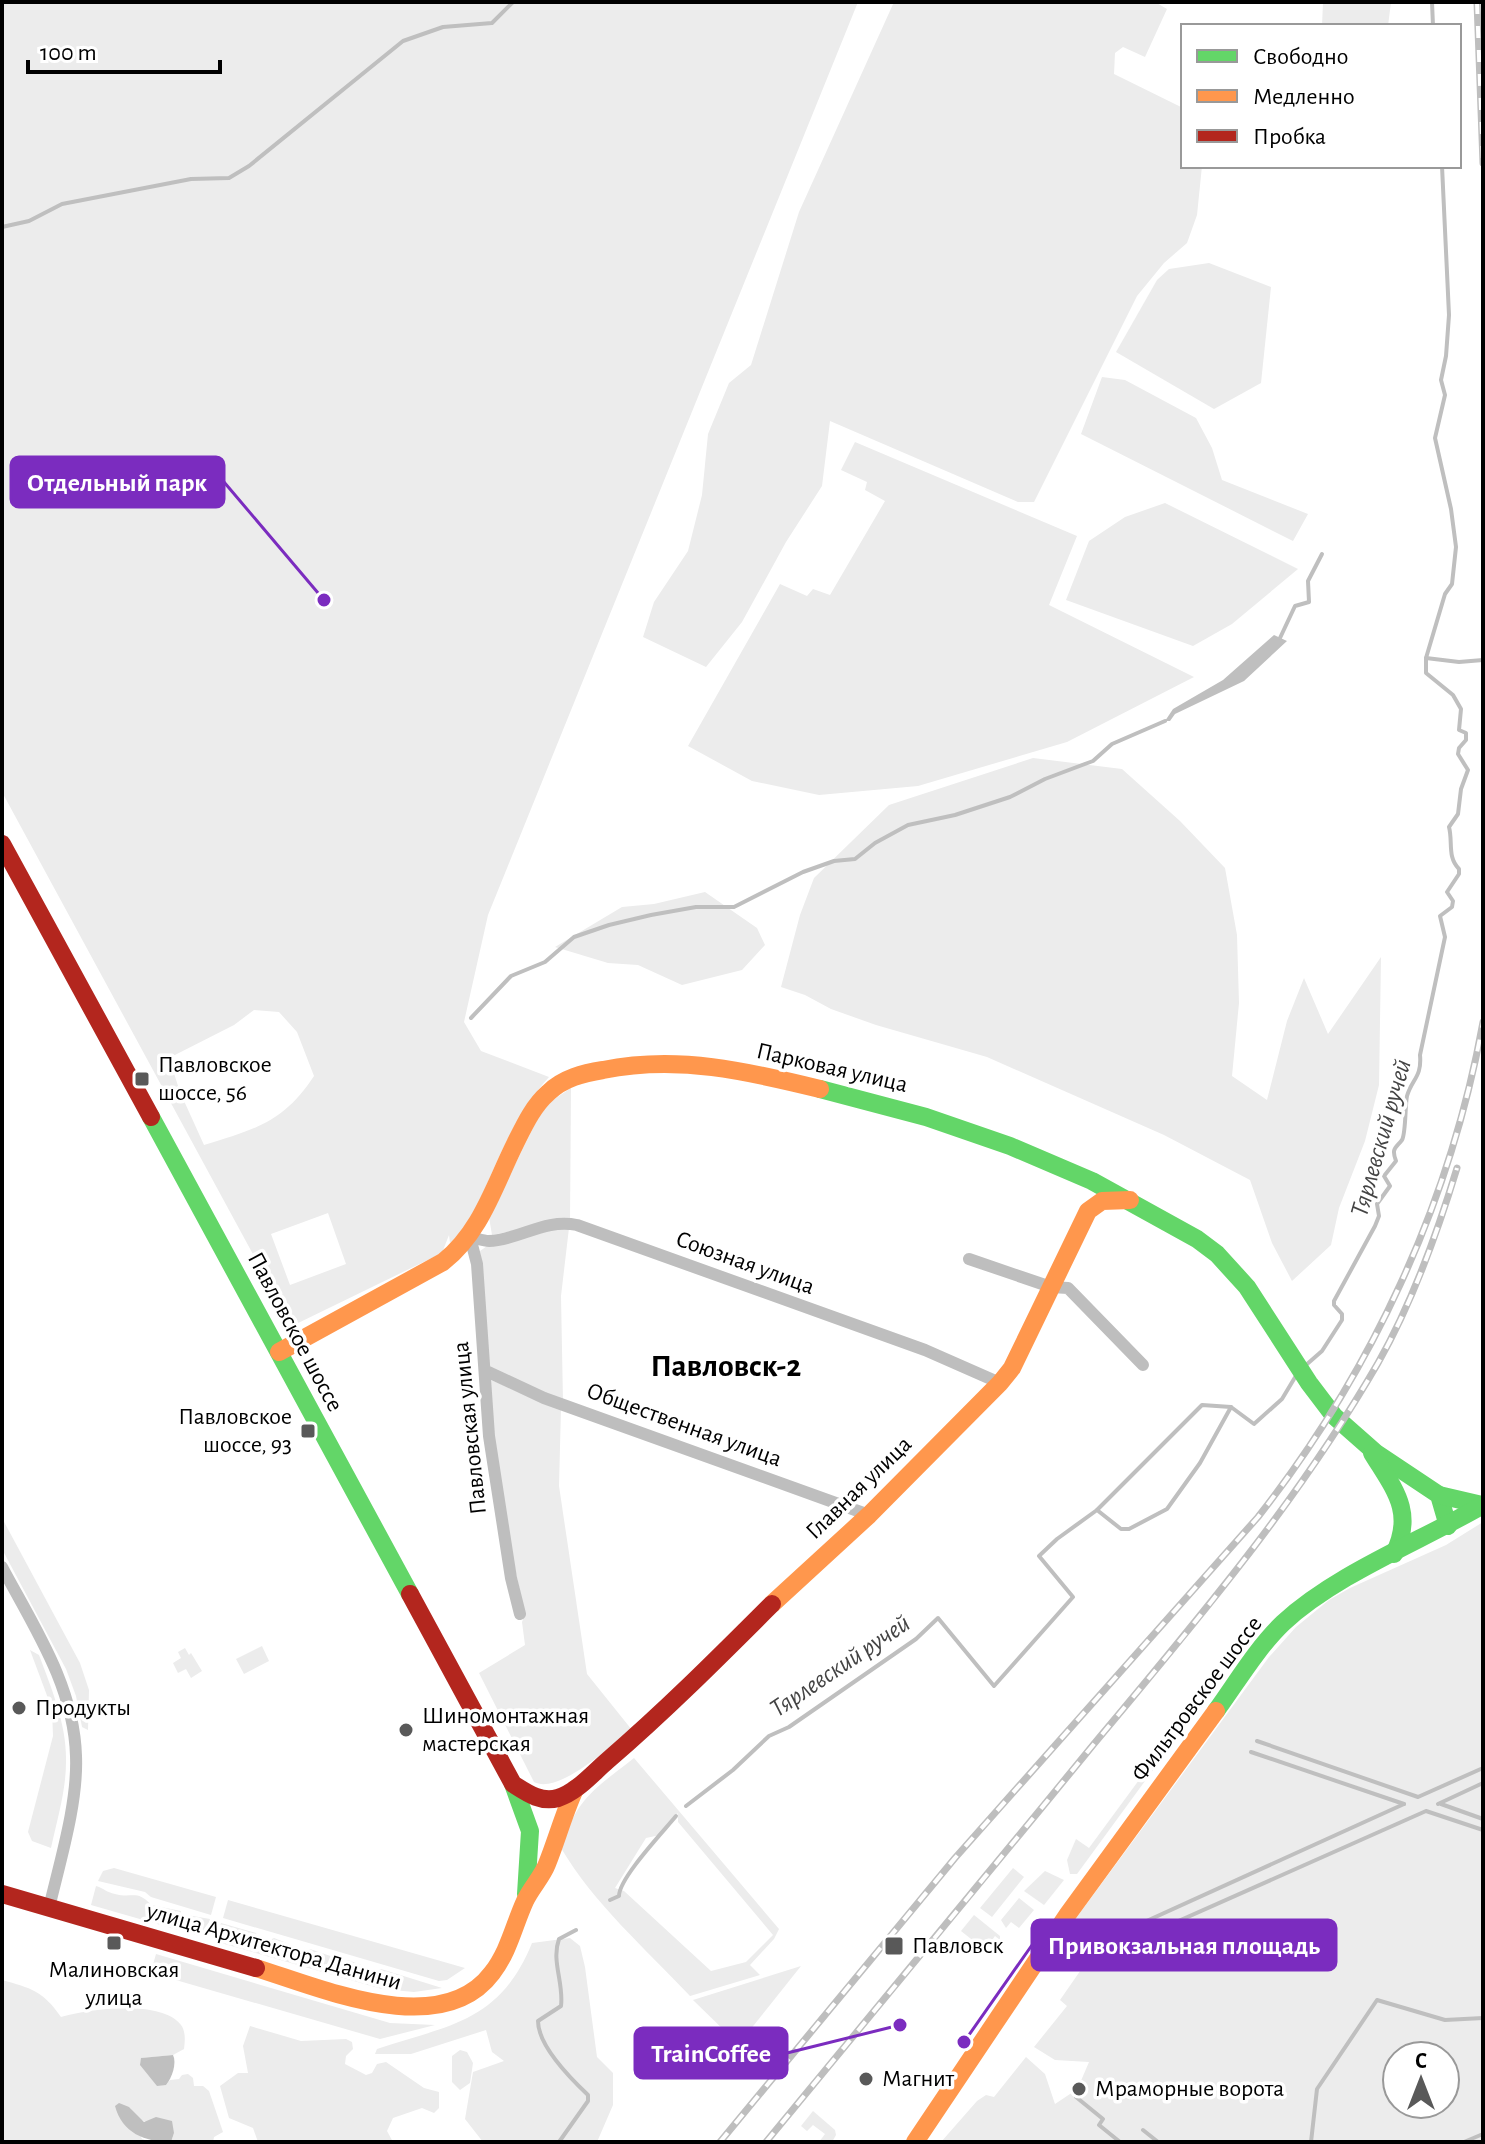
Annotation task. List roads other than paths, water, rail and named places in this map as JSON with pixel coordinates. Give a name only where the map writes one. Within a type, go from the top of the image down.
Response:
[{"type":"main road","name":"Павловское шоссе","points":[[2,844],[513,1784]]},
{"type":"main road","name":"Парковая улица","points":[[279,1352],[443,1262],[470,1237],[528,1121],[551,1089],[560,1082],[590,1073],[658,1064],[719,1066],[861,1097],[961,1127],[1092,1180],[1180,1228],[1221,1257],[1256,1300],[1332,1413],[1370,1451],[1439,1495],[1483,1505]]},
{"type":"main road","name":"Главная улица","points":[[575,1789],[628,1744],[787,1589],[869,1515],[1000,1383],[1012,1368],[1088,1211],[1092,1180]]},
{"type":"main road","points":[[1088,1211],[1102,1201],[1130,1200]]},
{"type":"main road","name":"Парковая улица","points":[[1370,1451],[1405,1512]]},
{"type":"main road","points":[[1394,1554],[1406,1526],[1405,1512],[1442,1529],[1439,1495]]},
{"type":"main road","name":"Фильтровское шоссе","points":[[915,2142],[1068,1914],[1282,1624],[1327,1588],[1483,1505]]},
{"type":"main road","points":[[513,1784],[543,1799],[558,1798],[575,1789]]},
{"type":"main road","name":"улица Архитектора Данини","points":[[513,1784],[530,1831],[526,1899]]},
{"type":"main road","name":"улица Архитектора Данини","points":[[2,1894],[350,1996],[420,2009],[455,2002],[484,1983],[506,1952],[526,1899],[545,1867],[575,1789]]},
{"type":"street","name":"Союзная улица","points":[[470,1237],[490,1241],[541,1227],[577,1225],[925,1350],[1000,1383]]},
{"type":"street","name":"Павловская улица","points":[[470,1237],[477,1264],[489,1436],[511,1578],[520,1614]]},
{"type":"street","points":[[969,1259],[1051,1287],[1068,1288],[1143,1365]]},
{"type":"street","name":"Общественная улица","points":[[486,1371],[544,1398],[869,1515]]},
{"type":"street","points":[[2,1567],[57,1673],[75,1738],[75,1781],[49,1908]]},
{"type":"waterway","points":[[2,227],[29,221],[62,204],[191,179],[229,178],[249,166],[403,41],[443,27],[492,23],[513,2]]},
{"type":"waterway","points":[[1432,2],[1433,24]]},
{"type":"waterway","name":"Тярлевский ручей","points":[[1306,1365],[1322,1351],[1342,1320],[1334,1301],[1375,1226],[1379,1216],[1377,1204],[1390,1186],[1384,1176],[1396,1161],[1394,1151],[1402,1140],[1407,1096],[1420,1068],[1420,1055],[1445,937],[1440,916],[1452,907],[1453,901],[1447,892],[1459,874],[1452,854],[1449,827],[1458,814],[1461,789],[1468,770],[1458,754],[1466,740],[1466,733],[1459,730],[1461,709],[1453,695],[1426,673],[1426,658],[1445,594],[1452,584],[1456,547],[1435,438],[1445,395],[1441,380],[1449,315],[1442,168]]},
{"type":"waterway","points":[[1280,638],[1295,606],[1309,602],[1308,581],[1322,554]]},
{"type":"waterway","name":"Тярлевский ручей","points":[[1426,658],[1459,662],[1483,660]]},
{"type":"waterway","points":[[471,1018],[511,976],[545,962],[574,937],[651,915],[696,907],[734,907],[803,872],[834,861],[855,859],[875,843],[908,825],[955,815],[1010,797],[1045,779],[1093,761],[1112,744],[1165,721]]},
{"type":"waterway","name":"Тярлевский ручей","points":[[686,1806],[733,1770],[769,1736],[789,1727],[916,1639],[938,1618],[994,1686],[1073,1597],[1039,1556],[1097,1510],[1121,1529],[1129,1529],[1167,1509],[1200,1463],[1231,1407],[1254,1424],[1282,1399],[1297,1374]]},
{"type":"waterway","points":[[1097,1510],[1202,1405],[1231,1407]]},
{"type":"waterway","points":[[1257,1741],[1418,1797],[1483,1768]]},
{"type":"waterway","points":[[1251,1752],[1404,1804]]},
{"type":"waterway","points":[[1438,1804],[1483,1783]]},
{"type":"waterway","points":[[1107,1939],[1404,1804]]},
{"type":"waterway","points":[[1441,1804],[1483,1819]]},
{"type":"waterway","points":[[1111,1951],[1426,1811],[1483,1830]]},
{"type":"waterway","name":"Тярлевский ручей","points":[[610,1900],[619,1896],[626,1878],[676,1816]]},
{"type":"waterway","name":"Тярлевский ручей","points":[[559,2142],[588,2101],[588,2095],[549,2051],[539,2031],[538,2021],[561,2006],[557,1947],[559,1939],[576,1930]]},
{"type":"waterway","points":[[1311,2142],[1317,2089],[1377,2000],[1445,2020],[1483,2018]]},
{"type":"waterway","points":[[1076,2097],[1103,2119],[1099,2125],[1120,2142]]},
{"type":"waterway","points":[[1143,2130],[1158,2142]]},
{"type":"waterway","points":[[1464,2142],[1483,2134]]},
{"type":"railway","points":[[1477,2],[1483,163]]},
{"type":"railway","points":[[720,2142],[955,1858],[1258,1517],[1299,1462],[1370,1345],[1427,1221],[1450,1156],[1483,1022]]},
{"type":"railway","points":[[766,2142],[1205,1610],[1313,1466],[1378,1363],[1402,1316],[1432,1243],[1457,1168]]},
{"type":"place","name":"Отдельный парк","points":[[324,600]]},
{"type":"place","name":"Павловское шоссе, 56","points":[[142,1079]]},
{"type":"place","name":"Павловское шоссе, 93","points":[[308,1431]]},
{"type":"place","name":"Продукты","points":[[19,1708]]},
{"type":"place","name":"Шиномонтажная мастерская","points":[[406,1730]]},
{"type":"place","name":"Малиновская улица","points":[[114,1943]]},
{"type":"place","name":"Павловск","points":[[894,1946]]},
{"type":"place","name":"TrainCoffee","points":[[900,2025]]},
{"type":"place","name":"Привокзальная площадь","points":[[964,2042]]},
{"type":"place","name":"Магнит","points":[[866,2079]]},
{"type":"place","name":"Мраморные ворота","points":[[1079,2089]]},
{"type":"district","name":"Павловск-2","points":[[726,1366]]}]
